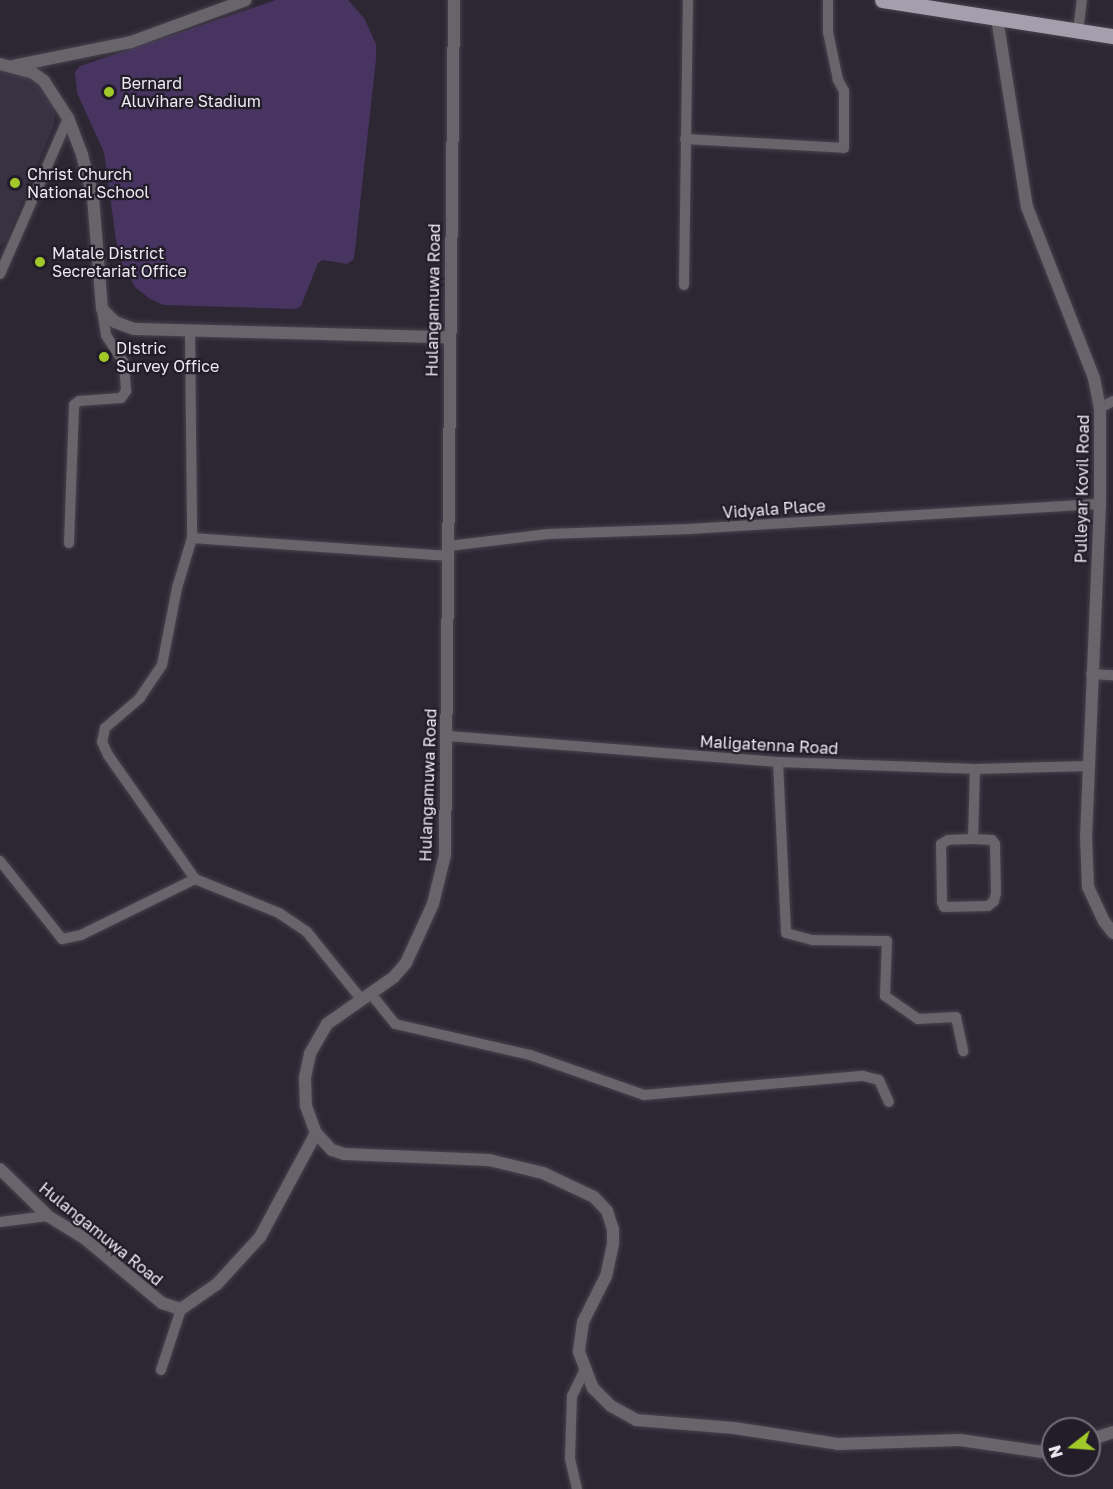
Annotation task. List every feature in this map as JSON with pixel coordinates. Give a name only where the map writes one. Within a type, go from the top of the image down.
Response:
[{"type":"main road","points":[[882,0],[1113,36]]},
{"type":"street","points":[[5,65],[131,42],[246,0]]},
{"type":"street","name":"Hulangamuwa Road","points":[[316,1132],[306,1106],[305,1078],[310,1054],[327,1024],[394,977],[406,963],[433,904],[445,855],[454,0]]},
{"type":"street","points":[[684,285],[688,0]]},
{"type":"street","points":[[685,139],[844,148],[844,91],[838,80],[828,32],[828,0]]},
{"type":"street","points":[[1078,31],[1082,0]]},
{"type":"street","name":"Pulleyar Kovil Road","points":[[997,18],[1027,207],[1094,378],[1100,408],[1100,504],[1091,674],[1088,887],[1104,921],[1113,933]]},
{"type":"street","points":[[5,65],[33,73],[44,81],[68,118],[82,155],[93,197],[106,335],[124,363],[126,392],[121,398],[79,401],[74,405],[69,543]]},
{"type":"street","points":[[0,274],[68,118]]},
{"type":"street","points":[[102,309],[115,322],[134,329],[449,337]]},
{"type":"street","points":[[190,330],[192,538],[177,588],[162,664],[140,698],[105,728],[102,742],[108,755],[195,879],[279,913],[307,932],[366,997],[395,1024],[530,1055],[644,1095],[863,1076],[879,1080],[889,1102]]},
{"type":"street","points":[[1100,408],[1113,401]]},
{"type":"street","name":"Vidyala Place","points":[[192,538],[449,551],[548,534],[690,529],[1100,504]]},
{"type":"street","points":[[1091,674],[1113,675]]},
{"type":"street","name":"Maligatenna Road","points":[[448,736],[778,762],[975,769],[1089,766]]},
{"type":"street","points":[[778,762],[786,933],[812,940],[887,941],[885,996],[918,1019],[956,1017],[963,1051]]},
{"type":"street","points":[[973,839],[975,769]]},
{"type":"street","points":[[973,839],[992,840],[996,849],[994,901],[988,906],[944,907],[940,844],[948,840],[973,839]]},
{"type":"street","points":[[0,861],[62,939],[81,935],[195,879]]},
{"type":"street","points":[[160,1370],[182,1309],[217,1284],[260,1237],[316,1132],[332,1150],[344,1154],[489,1160],[543,1173],[594,1197],[607,1211],[613,1229],[613,1244],[606,1276],[583,1322],[579,1352],[593,1388],[611,1406],[636,1420],[734,1428],[838,1444],[960,1440],[1041,1452]]},
{"type":"street","name":"Hulangamuwa Road","points":[[0,1169],[48,1216],[84,1238],[162,1304],[182,1309]]},
{"type":"street","points":[[0,1222],[48,1216]]},
{"type":"street","points":[[577,1489],[570,1458],[572,1396],[585,1369]]},
{"type":"shaded area","points":[[276,0],[348,0],[364,18],[376,44],[354,259],[347,264],[323,260],[318,263],[301,306],[296,309],[164,305],[150,299],[136,288],[123,268],[116,240],[104,152],[77,93],[75,72],[80,66]]},
{"type":"shaded area","name":"Christ Church National School","points":[[0,68],[37,80],[51,98],[55,113],[54,125],[6,241],[0,246]]},
{"type":"place","name":"Bernard Aluvihare Stadium","points":[[109,92]]},
{"type":"place","name":"Christ Church National School","points":[[15,183]]},
{"type":"place","name":"Matale District Secretariat Office","points":[[40,262]]},
{"type":"place","name":"DIstric Survey Office","points":[[104,357]]}]
